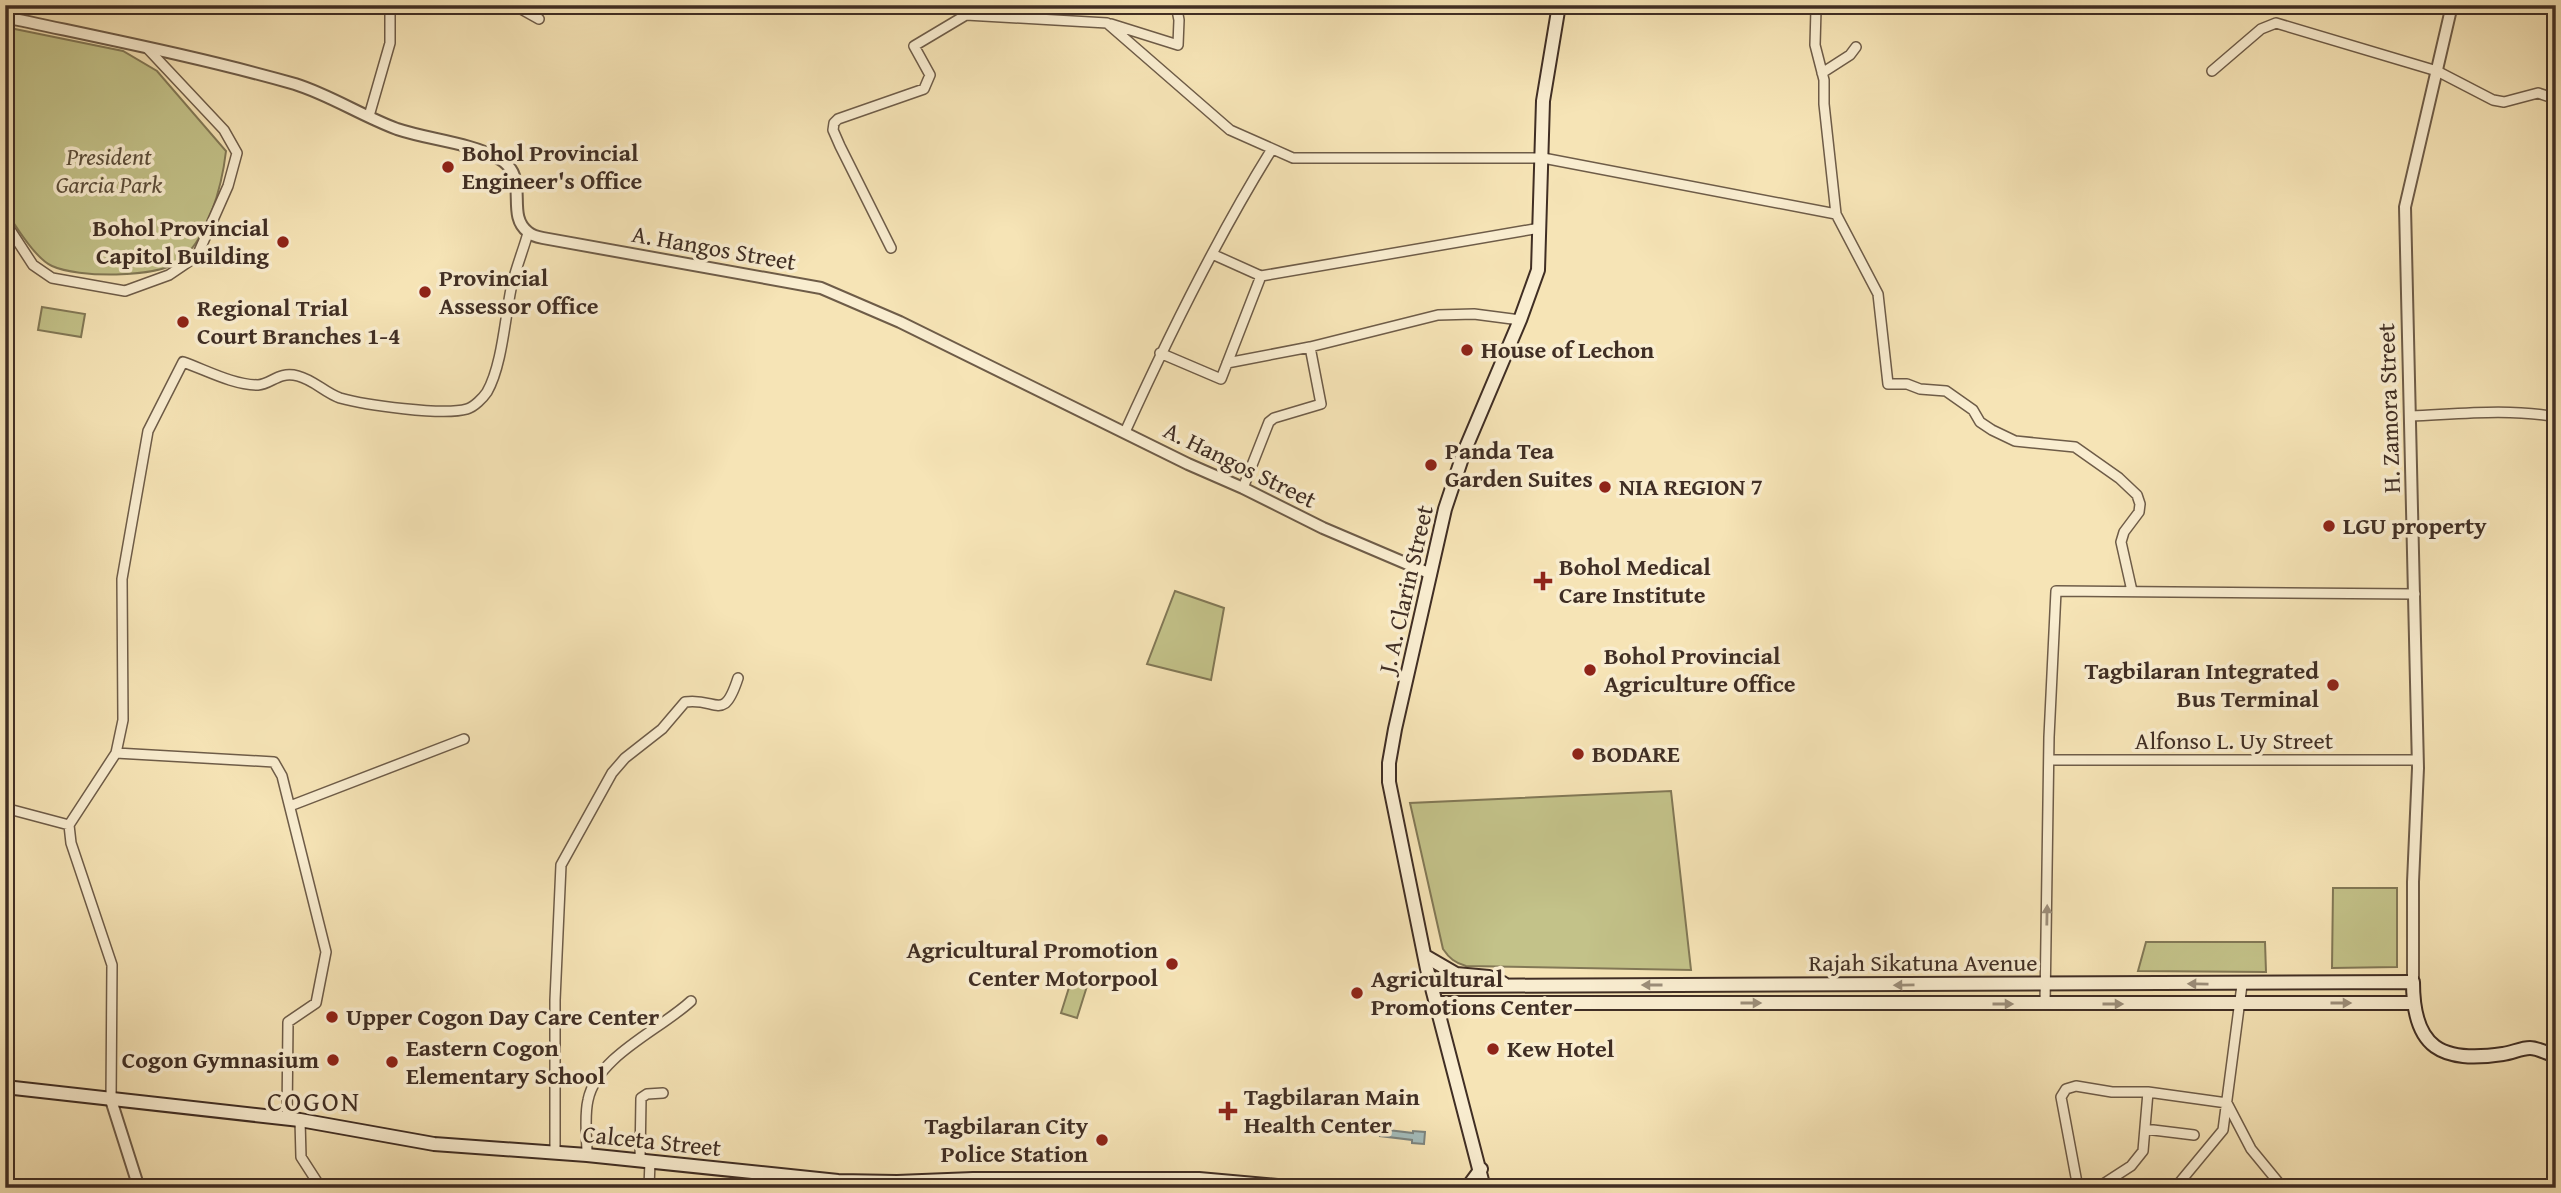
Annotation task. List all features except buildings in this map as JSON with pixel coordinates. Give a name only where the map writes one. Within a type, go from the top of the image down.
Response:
[{"type":"main road","name":"J. A. Clarin Street","points":[[1484,1188],[1425,956],[1389,782],[1389,763],[1445,509],[1464,452],[1520,320],[1538,270],[1543,102],[1559,5]]},
{"type":"main road","points":[[1425,956],[1456,974],[1489,977],[1506,986]]},
{"type":"main road","points":[[2413,982],[2413,1003],[2421,1030],[2440,1052],[2458,1057],[2475,1057],[2530,1048],[2556,1056]]},
{"type":"main road","name":"Rajah Sikatuna Avenue","points":[[1433,986],[2242,985],[2413,982]]},
{"type":"main road","points":[[2071,1003],[2072,984]]},
{"type":"main road","points":[[1684,985],[1685,1003]]},
{"type":"main road","points":[[1438,1003],[2413,1003]]},
{"type":"main road","name":"Calceta Street","points":[[5,1087],[293,1119],[434,1144],[555,1152],[838,1181],[1152,1183],[1199,1179],[1298,1188]]},
{"type":"main road","points":[[1467,1188],[1480,1169]]},
{"type":"street","points":[[369,116],[390,43],[390,5]]},
{"type":"street","points":[[514,5],[539,19]]},
{"type":"street","points":[[891,248],[833,130],[838,119],[924,89],[930,75],[914,46],[966,15],[1107,23],[1178,45],[1179,20],[1176,5]]},
{"type":"street","points":[[1826,5],[1816,9],[1814,25],[1815,45],[1822,73],[1836,214],[1878,294],[1888,384],[1907,384],[1920,389],[1946,391],[1973,410],[1980,422],[1992,430],[2015,440],[2075,447],[2119,478],[2137,495],[2140,505],[2139,512],[2124,532],[2121,542],[2132,591]]},
{"type":"street","name":"H. Zamora Street","points":[[2413,982],[2417,760],[2405,207],[2452,5]]},
{"type":"street","points":[[5,17],[148,48],[297,85],[409,133],[478,150],[498,158],[510,166],[516,180],[518,214],[528,233],[512,286],[499,355],[487,392],[469,409],[421,410],[353,401],[337,397],[308,379],[296,375],[275,376],[263,385],[246,385],[183,362],[148,431],[122,579],[123,720],[116,753],[68,825],[71,843],[112,965],[111,1100],[139,1188]]},
{"type":"street","points":[[1107,23],[1230,130],[1293,158],[1543,158],[1836,214]]},
{"type":"street","points":[[2213,71],[2261,29],[2276,23],[2437,71],[2493,100],[2504,102],[2538,93],[2556,99]]},
{"type":"street","points":[[1822,73],[1850,55],[1856,47]]},
{"type":"street","points":[[5,222],[33,265],[52,278],[125,292],[169,275],[197,256],[228,186],[237,153],[224,130],[148,48]]},
{"type":"street","points":[[1125,432],[1160,353],[1242,197],[1272,149]]},
{"type":"street","points":[[1212,254],[1261,276],[1540,228]]},
{"type":"street","name":"A. Hangos Street","points":[[528,233],[555,241],[821,288],[900,322],[1323,528],[1431,574]]},
{"type":"street","points":[[1160,353],[1221,379],[1261,276]]},
{"type":"street","points":[[1227,363],[1310,347],[1438,315],[1474,314],[1520,320]]},
{"type":"street","points":[[1243,488],[1269,422],[1274,418],[1321,404],[1310,347]]},
{"type":"street","points":[[2411,416],[2489,412],[2556,417]]},
{"type":"street","points":[[2045,1003],[2056,591],[2415,594]]},
{"type":"street","points":[[555,1152],[555,1013],[561,864],[600,792],[625,758],[662,729],[685,702],[715,706],[729,702],[738,678]]},
{"type":"street","points":[[290,806],[464,739]]},
{"type":"street","points":[[116,753],[274,762],[282,776],[326,952],[316,1003],[288,1022],[293,1119],[301,1157],[321,1188]]},
{"type":"street","name":"Alfonso L. Uy Street","points":[[2050,760],[2417,760]]},
{"type":"street","points":[[5,767],[6,808],[68,825]]},
{"type":"street","points":[[2175,1188],[2223,1130],[2242,1004],[2242,985]]},
{"type":"street","points":[[587,1155],[587,1103],[591,1089],[605,1068],[624,1050],[675,1016],[691,1001]]},
{"type":"street","points":[[2078,1188],[2062,1092],[2076,1086],[2227,1103]]},
{"type":"street","points":[[2097,1188],[2131,1166],[2143,1151],[2148,1092]]},
{"type":"street","points":[[649,1188],[641,1098],[647,1094],[663,1093]]},
{"type":"street","points":[[2227,1103],[2251,1149],[2283,1188]]},
{"type":"street","points":[[2145,1129],[2194,1135]]},
{"type":"green space","name":"President Garcia Park","points":[[5,27],[123,51],[157,71],[226,151],[212,211],[198,240],[178,262],[152,271],[135,273],[79,273],[52,266],[39,256],[26,240],[5,209]]},
{"type":"green space","points":[[42,307],[85,314],[81,337],[38,330]]},
{"type":"green space","points":[[1175,591],[1224,608],[1211,680],[1147,664]]},
{"type":"green space","points":[[1671,791],[1691,970],[1466,966],[1453,960],[1443,949],[1410,803]]},
{"type":"green space","points":[[2333,888],[2397,888],[2397,967],[2332,968]]},
{"type":"green space","points":[[2146,942],[2265,942],[2266,972],[2138,971]]},
{"type":"green space","points":[[1072,978],[1088,983],[1077,1018],[1061,1013]]},
{"type":"water","points":[[1380,1129],[1425,1132],[1424,1144],[1380,1136]]},
{"type":"place","name":"Bohol Provincial Engineer's Office","points":[[448,167]]},
{"type":"place","name":"Bohol Provincial Capitol Building","points":[[283,242]]},
{"type":"place","name":"Provincial Assessor Office","points":[[425,292]]},
{"type":"place","name":"Regional Trial Court Branches 1-4","points":[[183,322]]},
{"type":"place","name":"House of Lechon","points":[[1467,350]]},
{"type":"place","name":"Panda Tea Garden Suites","points":[[1431,465]]},
{"type":"place","name":"NIA REGION 7","points":[[1605,487]]},
{"type":"place","name":"LGU property","points":[[2329,526]]},
{"type":"place","name":"Bohol Medical Care Institute","points":[[1543,581]]},
{"type":"place","name":"Bohol Provincial Agriculture Office","points":[[1590,670]]},
{"type":"place","name":"Tagbilaran Integrated Bus Terminal","points":[[2333,685]]},
{"type":"place","name":"BODARE","points":[[1578,754]]},
{"type":"place","name":"Agricultural Promotion Center Motorpool","points":[[1172,964]]},
{"type":"place","name":"Agricultural Promotions Center","points":[[1357,993]]},
{"type":"place","name":"Upper Cogon Day Care Center","points":[[332,1017]]},
{"type":"place","name":"Kew Hotel","points":[[1493,1049]]},
{"type":"place","name":"Cogon Gymnasium","points":[[333,1060]]},
{"type":"place","name":"Eastern Cogon Elementary School","points":[[392,1062]]},
{"type":"place","name":"Tagbilaran Main Health Center","points":[[1228,1111]]},
{"type":"place","name":"Tagbilaran City Police Station","points":[[1102,1140]]},
{"type":"district","name":"COGON","points":[[314,1101]]}]
